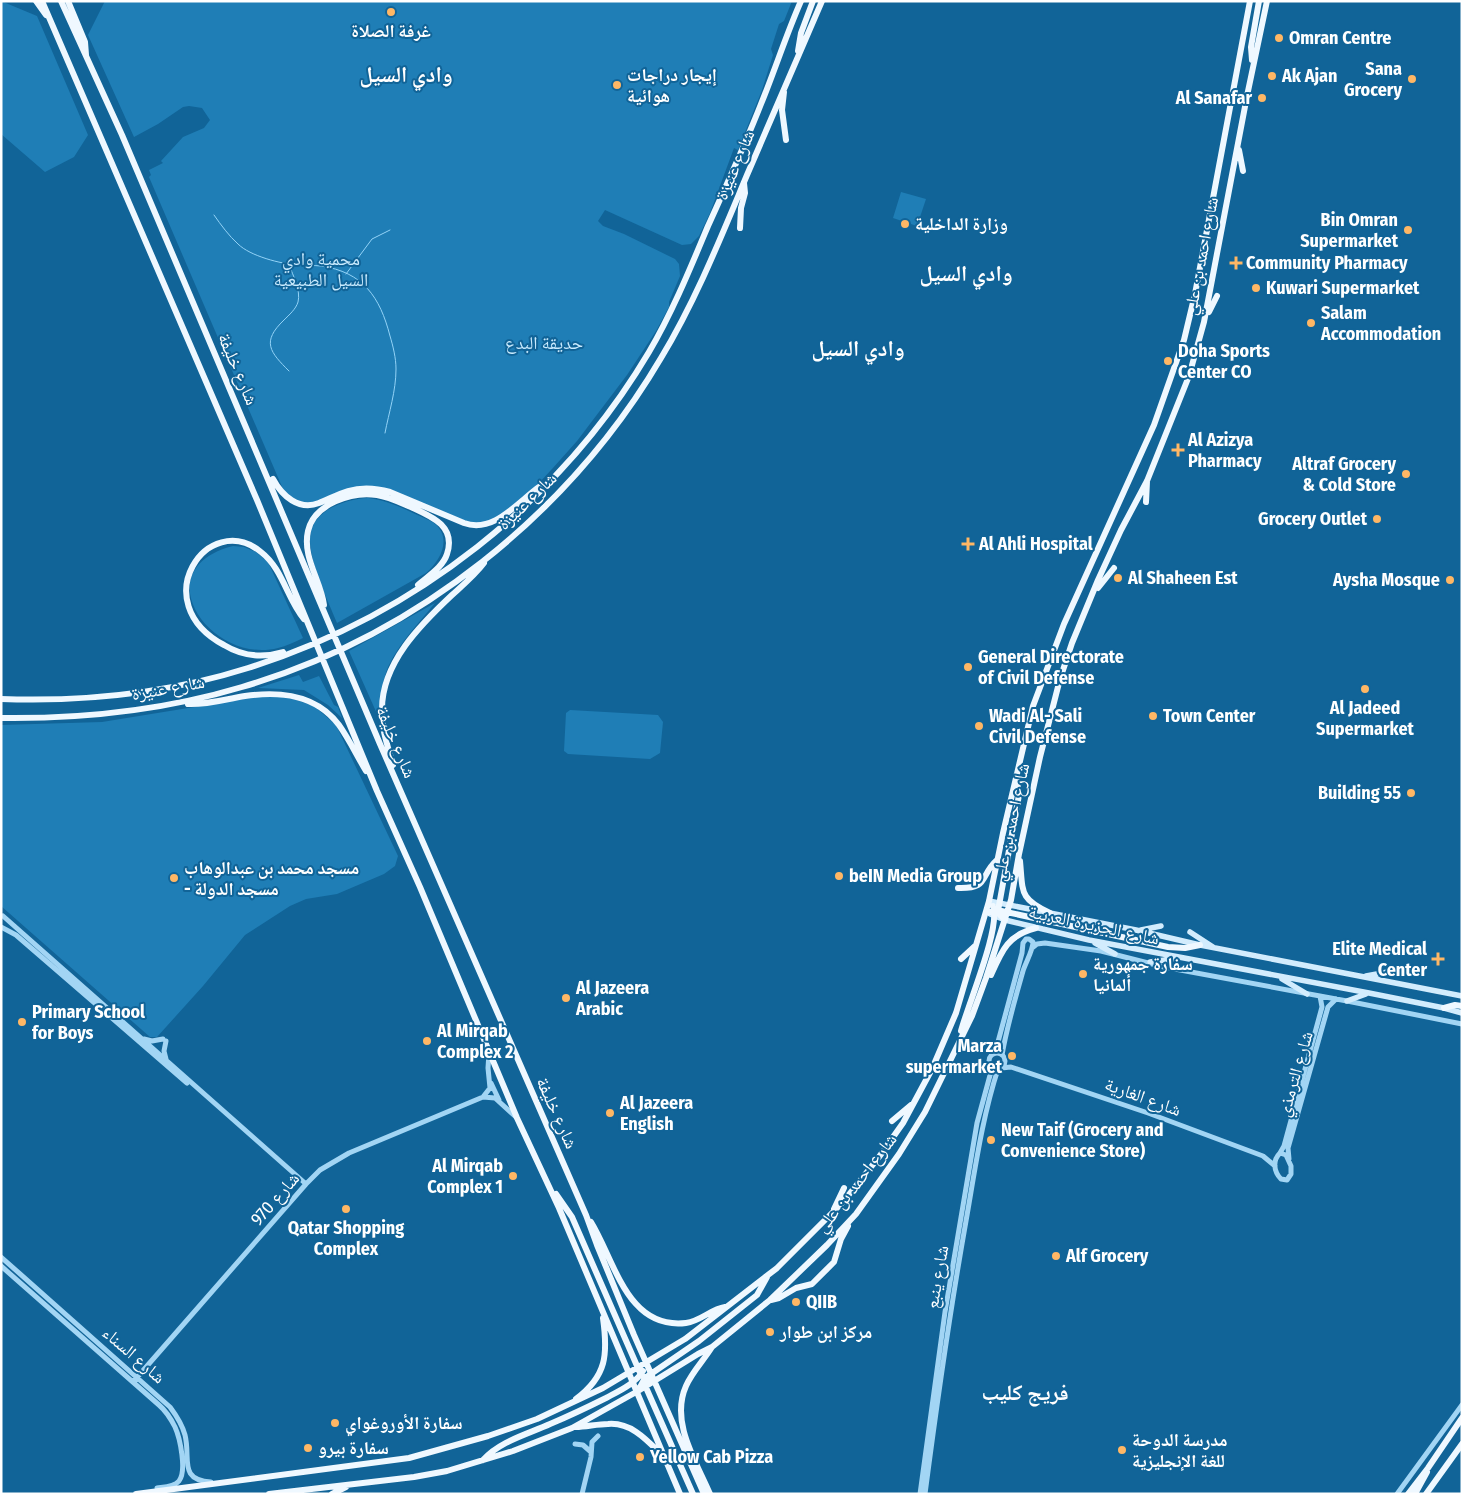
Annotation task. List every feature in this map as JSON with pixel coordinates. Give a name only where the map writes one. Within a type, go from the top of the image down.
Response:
[{"type":"main road","points":[[36,1],[50,20]]},
{"type":"main road","name":"شارع خليفة","points":[[42,1],[257,500],[377,791],[412,869],[516,1118],[602,1308],[680,1494]]},
{"type":"main road","name":"شارع خليفة","points":[[61,1],[126,144],[397,783],[586,1215],[596,1245],[704,1494]]},
{"type":"main road","points":[[68,1],[86,42],[86,59]]},
{"type":"main road","name":"شارع عنيزة","points":[[1,699],[68,698],[133,693],[169,687],[246,669],[303,648],[349,627],[402,599],[436,578],[479,546],[523,508],[583,445],[616,403],[658,336],[737,163],[801,1]]},
{"type":"main road","points":[[799,55],[800,38],[813,1]]},
{"type":"main road","name":"شارع عنيزة","points":[[1,718],[71,716],[135,710],[177,703],[250,685],[332,654],[410,612],[444,590],[525,525],[570,480],[606,438],[662,357],[691,304],[822,1]]},
{"type":"main road","name":"شارع احمد بن علي","points":[[572,1428],[638,1392],[646,1363],[685,1339],[792,1255],[832,1215],[879,1157],[900,1128],[932,1069],[956,1012],[986,913],[1016,774],[1033,706],[1061,631],[1154,425],[1184,340],[1195,294],[1250,1]]},
{"type":"main road","points":[[1253,69],[1251,47],[1259,1]]},
{"type":"main road","name":"شارع احمد بن علي","points":[[655,1381],[712,1347],[770,1300],[856,1214],[920,1122],[957,1048],[986,978],[1005,920],[1058,686],[1072,643],[1121,530],[1147,482],[1189,376],[1204,322],[1238,140],[1267,2]]},
{"type":"main road","points":[[784,90],[782,110],[786,140]]},
{"type":"main road","points":[[1238,140],[1243,171]]},
{"type":"main road","points":[[740,228],[740,211],[745,193],[744,183]]},
{"type":"main road","points":[[1204,322],[1217,296]]},
{"type":"main road","points":[[255,447],[279,490],[296,503],[315,504],[351,490],[378,489],[472,525],[492,523],[538,488],[549,482]]},
{"type":"main road","points":[[1146,502],[1147,482]]},
{"type":"main road","points":[[326,617],[322,595],[308,552],[308,529],[312,520],[323,510],[335,502],[352,496],[376,495],[394,500],[430,515],[444,527],[449,545],[446,558],[402,599]]},
{"type":"main road","points":[[303,648],[271,655],[253,655],[230,648],[216,640],[196,622],[190,610],[185,590],[188,574],[203,554],[215,546],[230,542],[247,544],[267,556],[299,613],[309,625]]},
{"type":"main road","points":[[397,783],[382,717],[383,695],[388,678],[396,661],[418,630],[476,572],[490,555]]},
{"type":"main road","points":[[1091,599],[1103,580],[1114,568]]},
{"type":"main road","points":[[177,703],[203,703],[270,694],[292,695],[305,699],[326,711],[340,726],[377,791]]},
{"type":"main road","points":[[957,1048],[994,932],[996,912],[1019,795],[1016,774]]},
{"type":"main road","points":[[1019,854],[1024,893],[1035,906],[1050,913]]},
{"type":"main road","points":[[958,888],[977,886],[985,879],[990,867],[997,860]]},
{"type":"main road","points":[[989,901],[996,912],[1005,920]]},
{"type":"main road","name":"شارع الجزيرة العربية","points":[[989,901],[1136,930],[1200,945],[1462,996]]},
{"type":"main road","points":[[986,913],[1007,912],[1168,947],[1185,948],[1200,945]]},
{"type":"main road","name":"شارع الجزيرة العربية","points":[[1005,920],[1089,940],[1369,993],[1444,1008],[1462,1014]]},
{"type":"main road","points":[[1136,930],[1161,926]]},
{"type":"main road","points":[[967,1025],[980,1004],[1005,946],[1021,934],[1036,928]]},
{"type":"main road","points":[[1190,932],[1215,948]]},
{"type":"main road","points":[[1089,940],[1115,954]]},
{"type":"main road","points":[[961,958],[976,945]]},
{"type":"main road","points":[[1150,962],[1179,958]]},
{"type":"main road","points":[[1361,976],[1393,972]]},
{"type":"main road","points":[[1270,974],[1294,985],[1307,994]]},
{"type":"main road","points":[[1347,1001],[1369,993]]},
{"type":"main road","points":[[1444,1008],[1455,1005],[1462,1006]]},
{"type":"main road","points":[[892,1121],[915,1100]]},
{"type":"main road","points":[[546,1181],[572,1217],[693,1494]]},
{"type":"main road","points":[[832,1215],[844,1188]]},
{"type":"main road","points":[[770,1300],[779,1298],[799,1287],[810,1285],[823,1274],[835,1259],[843,1236],[856,1214]]},
{"type":"main road","points":[[586,1215],[598,1234],[626,1291],[634,1303],[650,1316],[663,1322],[687,1323],[699,1319],[716,1309],[728,1307]]},
{"type":"main road","points":[[482,1461],[503,1444],[574,1414],[651,1374],[699,1341],[757,1295],[767,1276]]},
{"type":"main road","points":[[560,1409],[586,1392],[595,1381],[603,1366],[606,1338],[602,1308]]},
{"type":"main road","points":[[710,1494],[684,1434],[680,1408],[683,1392],[688,1381],[712,1347]]},
{"type":"main road","points":[[136,1494],[410,1458],[488,1436],[537,1419],[584,1398],[630,1373],[655,1381]]},
{"type":"main road","points":[[1408,1494],[1462,1418]]},
{"type":"main road","points":[[269,1494],[351,1485],[459,1468],[513,1451],[572,1428],[608,1424],[626,1426],[640,1434],[664,1456]]},
{"type":"main road","points":[[1426,1494],[1462,1444]]},
{"type":"main road","points":[[1416,1494],[1428,1468]]},
{"type":"main road","points":[[332,1494],[351,1485]]},
{"type":"street","points":[[1,923],[2,915]]},
{"type":"street","points":[[2,915],[306,1184]]},
{"type":"street","points":[[1,927],[16,935],[171,1070],[205,1096]]},
{"type":"street","points":[[1025,939],[1032,940],[1032,948],[1028,955],[1014,1003],[1003,1058],[1004,1064],[1000,1069],[992,1068],[989,1059],[995,1053],[1025,939]]},
{"type":"street","name":"شارع الجزيرة العربية","points":[[1032,948],[1041,943],[1050,943],[1115,954],[1164,967],[1462,1024]]},
{"type":"street","name":"شارع الترمذي","points":[[1320,996],[1322,1007],[1284,1146],[1278,1155],[1275,1166],[1279,1177],[1287,1180],[1292,1172],[1288,1148],[1328,1007],[1336,999]]},
{"type":"street","points":[[141,1037],[152,1041],[165,1040],[164,1051],[166,1060]]},
{"type":"street","points":[[482,1097],[490,1088],[489,1052]]},
{"type":"street","points":[[995,1053],[1003,1058],[1011,1067]]},
{"type":"street","name":"شارع الغارية","points":[[1000,1069],[1011,1067],[1142,1111],[1263,1156],[1275,1166]]},
{"type":"street","name":"شارع ينبع","points":[[920,1494],[945,1312],[977,1123],[992,1068]]},
{"type":"street","name":"شارع ينبع","points":[[925,1494],[950,1313],[983,1125],[990,1092],[1000,1069]]},
{"type":"street","points":[[490,1080],[500,1101]]},
{"type":"street","points":[[482,1097],[492,1096],[500,1101],[516,1118]]},
{"type":"street","name":"شارع 970","points":[[133,1382],[320,1170],[350,1153],[482,1097]]},
{"type":"street","points":[[1278,1155],[1286,1155],[1289,1159]]},
{"type":"street","name":"شارع الغارية","points":[[1263,1156],[1278,1155]]},
{"type":"street","name":"شارع السناء","points":[[1,1257],[166,1402],[177,1417],[184,1434],[191,1475],[196,1480],[219,1483]]},
{"type":"street","name":"شارع السناء","points":[[1,1266],[159,1405],[168,1416],[178,1436],[182,1457],[182,1471],[178,1482],[150,1492]]},
{"type":"street","points":[[1397,1494],[1462,1405]]},
{"type":"street","points":[[582,1494],[591,1457],[592,1442],[598,1436]]},
{"type":"street","points":[[575,1444],[583,1445],[591,1452]]},
{"type":"street","points":[[182,1457],[188,1456]]},
{"type":"green space","points":[[1,1],[37,16],[88,135],[74,157],[45,172],[1,134]]},
{"type":"green space","points":[[105,1],[792,1],[784,21],[779,24],[771,49],[773,55],[762,90],[738,150],[734,148],[710,213],[699,236],[691,244],[682,245],[605,210],[598,221],[603,226],[675,259],[679,264],[680,276],[669,302],[669,307],[656,331],[627,375],[577,441],[539,483],[496,519],[484,523],[470,523],[398,493],[308,504],[286,496],[149,177],[151,175],[149,170],[163,163],[161,161],[183,137],[204,128],[210,120],[202,108],[183,107],[134,137],[88,35]]},
{"type":"green space","points":[[901,192],[926,199],[917,226],[893,218]]},
{"type":"green space","points":[[368,498],[397,506],[434,523],[440,529],[444,542],[440,556],[426,573],[337,623],[313,558],[310,538],[312,528],[316,520],[331,508],[350,501]]},
{"type":"green space","points":[[233,546],[244,547],[256,552],[268,562],[303,638],[278,648],[253,649],[230,642],[211,629],[197,612],[190,593],[193,574],[206,558]]},
{"type":"green space","points":[[435,603],[403,641],[388,667],[378,716],[349,651]]},
{"type":"green space","points":[[299,675],[303,682],[319,676],[334,705],[338,707],[342,718],[328,705],[304,690],[258,688]]},
{"type":"green space","points":[[256,697],[287,697],[314,706],[336,725],[398,856],[395,866],[384,874],[337,894],[306,899],[290,906],[245,935],[203,986],[157,1037],[150,1037],[1,906],[1,725],[102,722]]},
{"type":"green space","points":[[570,710],[658,715],[663,722],[660,753],[650,759],[568,754],[564,751],[566,713]]},
{"type":"waterway","points":[[214,215],[235,241],[250,252],[266,259],[283,263],[336,269],[348,274],[368,289],[375,298],[386,322],[396,369],[395,385],[385,433]]},
{"type":"waterway","points":[[346,274],[372,239],[390,230]]},
{"type":"waterway","points":[[289,265],[298,288],[299,298],[296,307],[277,328],[270,341],[273,352],[289,371]]},
{"type":"place","name":"غرفة الصلاة","points":[[391,12]]},
{"type":"place","name":"Omran Centre","points":[[1279,38]]},
{"type":"place","name":"Ak Ajan","points":[[1272,76]]},
{"type":"place","name":"Sana Grocery","points":[[1412,79]]},
{"type":"place","name":"إيجار دراجات هوائية","points":[[617,85]]},
{"type":"place","name":"Al Sanafar","points":[[1262,98]]},
{"type":"place","name":"وزارة الداخلية","points":[[905,224]]},
{"type":"place","name":"Bin Omran Supermarket","points":[[1408,230]]},
{"type":"place","name":"Community Pharmacy","points":[[1236,263]]},
{"type":"place","name":"Kuwari Supermarket","points":[[1256,288]]},
{"type":"place","name":"Salam Accommodation","points":[[1311,323]]},
{"type":"place","name":"Doha Sports Center CO","points":[[1168,361]]},
{"type":"place","name":"Al Azizya Pharmacy","points":[[1178,450]]},
{"type":"place","name":"Altraf Grocery & Cold Store","points":[[1406,474]]},
{"type":"place","name":"Grocery Outlet","points":[[1377,519]]},
{"type":"place","name":"Al Ahli Hospital","points":[[968,544]]},
{"type":"place","name":"Al Shaheen Est","points":[[1118,578]]},
{"type":"place","name":"Aysha Mosque","points":[[1450,580]]},
{"type":"place","name":"General Directorate of Civil Defense","points":[[968,667]]},
{"type":"place","name":"Al Jadeed Supermarket","points":[[1365,689]]},
{"type":"place","name":"Town Center","points":[[1153,716]]},
{"type":"place","name":"Wadi Al- Sali Civil Defense","points":[[979,726]]},
{"type":"place","name":"Building 55","points":[[1411,793]]},
{"type":"place","name":"beIN Media Group","points":[[839,876]]},
{"type":"place","name":"مسجد محمد بن عبدالوهاب - مسجد الدولة","points":[[174,878]]},
{"type":"place","name":"Elite Medical Center","points":[[1438,959]]},
{"type":"place","name":"سفارة جمهورية ألمانيا","points":[[1083,974]]},
{"type":"place","name":"Al Jazeera Arabic","points":[[566,998]]},
{"type":"place","name":"Primary School for Boys","points":[[22,1022]]},
{"type":"place","name":"Al Mirqab Complex 2","points":[[427,1041]]},
{"type":"place","name":"Marza supermarket","points":[[1012,1056]]},
{"type":"place","name":"Al Jazeera English","points":[[610,1113]]},
{"type":"place","name":"New Taif (Grocery and Convenience Store)","points":[[991,1140]]},
{"type":"place","name":"Al Mirqab Complex 1","points":[[513,1176]]},
{"type":"place","name":"Qatar Shopping Complex","points":[[346,1209]]},
{"type":"place","name":"Alf Grocery","points":[[1056,1256]]},
{"type":"place","name":"QIIB","points":[[796,1302]]},
{"type":"place","name":"مركز ابن طوار","points":[[770,1332]]},
{"type":"place","name":"سفارة الأوروغواي","points":[[335,1423]]},
{"type":"place","name":"سفارة بيرو","points":[[308,1448]]},
{"type":"place","name":"مدرسة الدوحة للغة الإنجليزية","points":[[1122,1450]]},
{"type":"place","name":"Yellow Cab Pizza","points":[[640,1457]]},
{"type":"district","name":"وادي السيل","points":[[406,74]]},
{"type":"district","name":"وادي السيل","points":[[966,273]]},
{"type":"district","name":"وادي السيل","points":[[858,348]]},
{"type":"district","name":"فريج كليب","points":[[1025,1392]]},
{"type":"park label","name":"محمية وادي السيل الطبيعية","points":[[321,269]]},
{"type":"park label","name":"حديقة البدع","points":[[544,343]]}]
